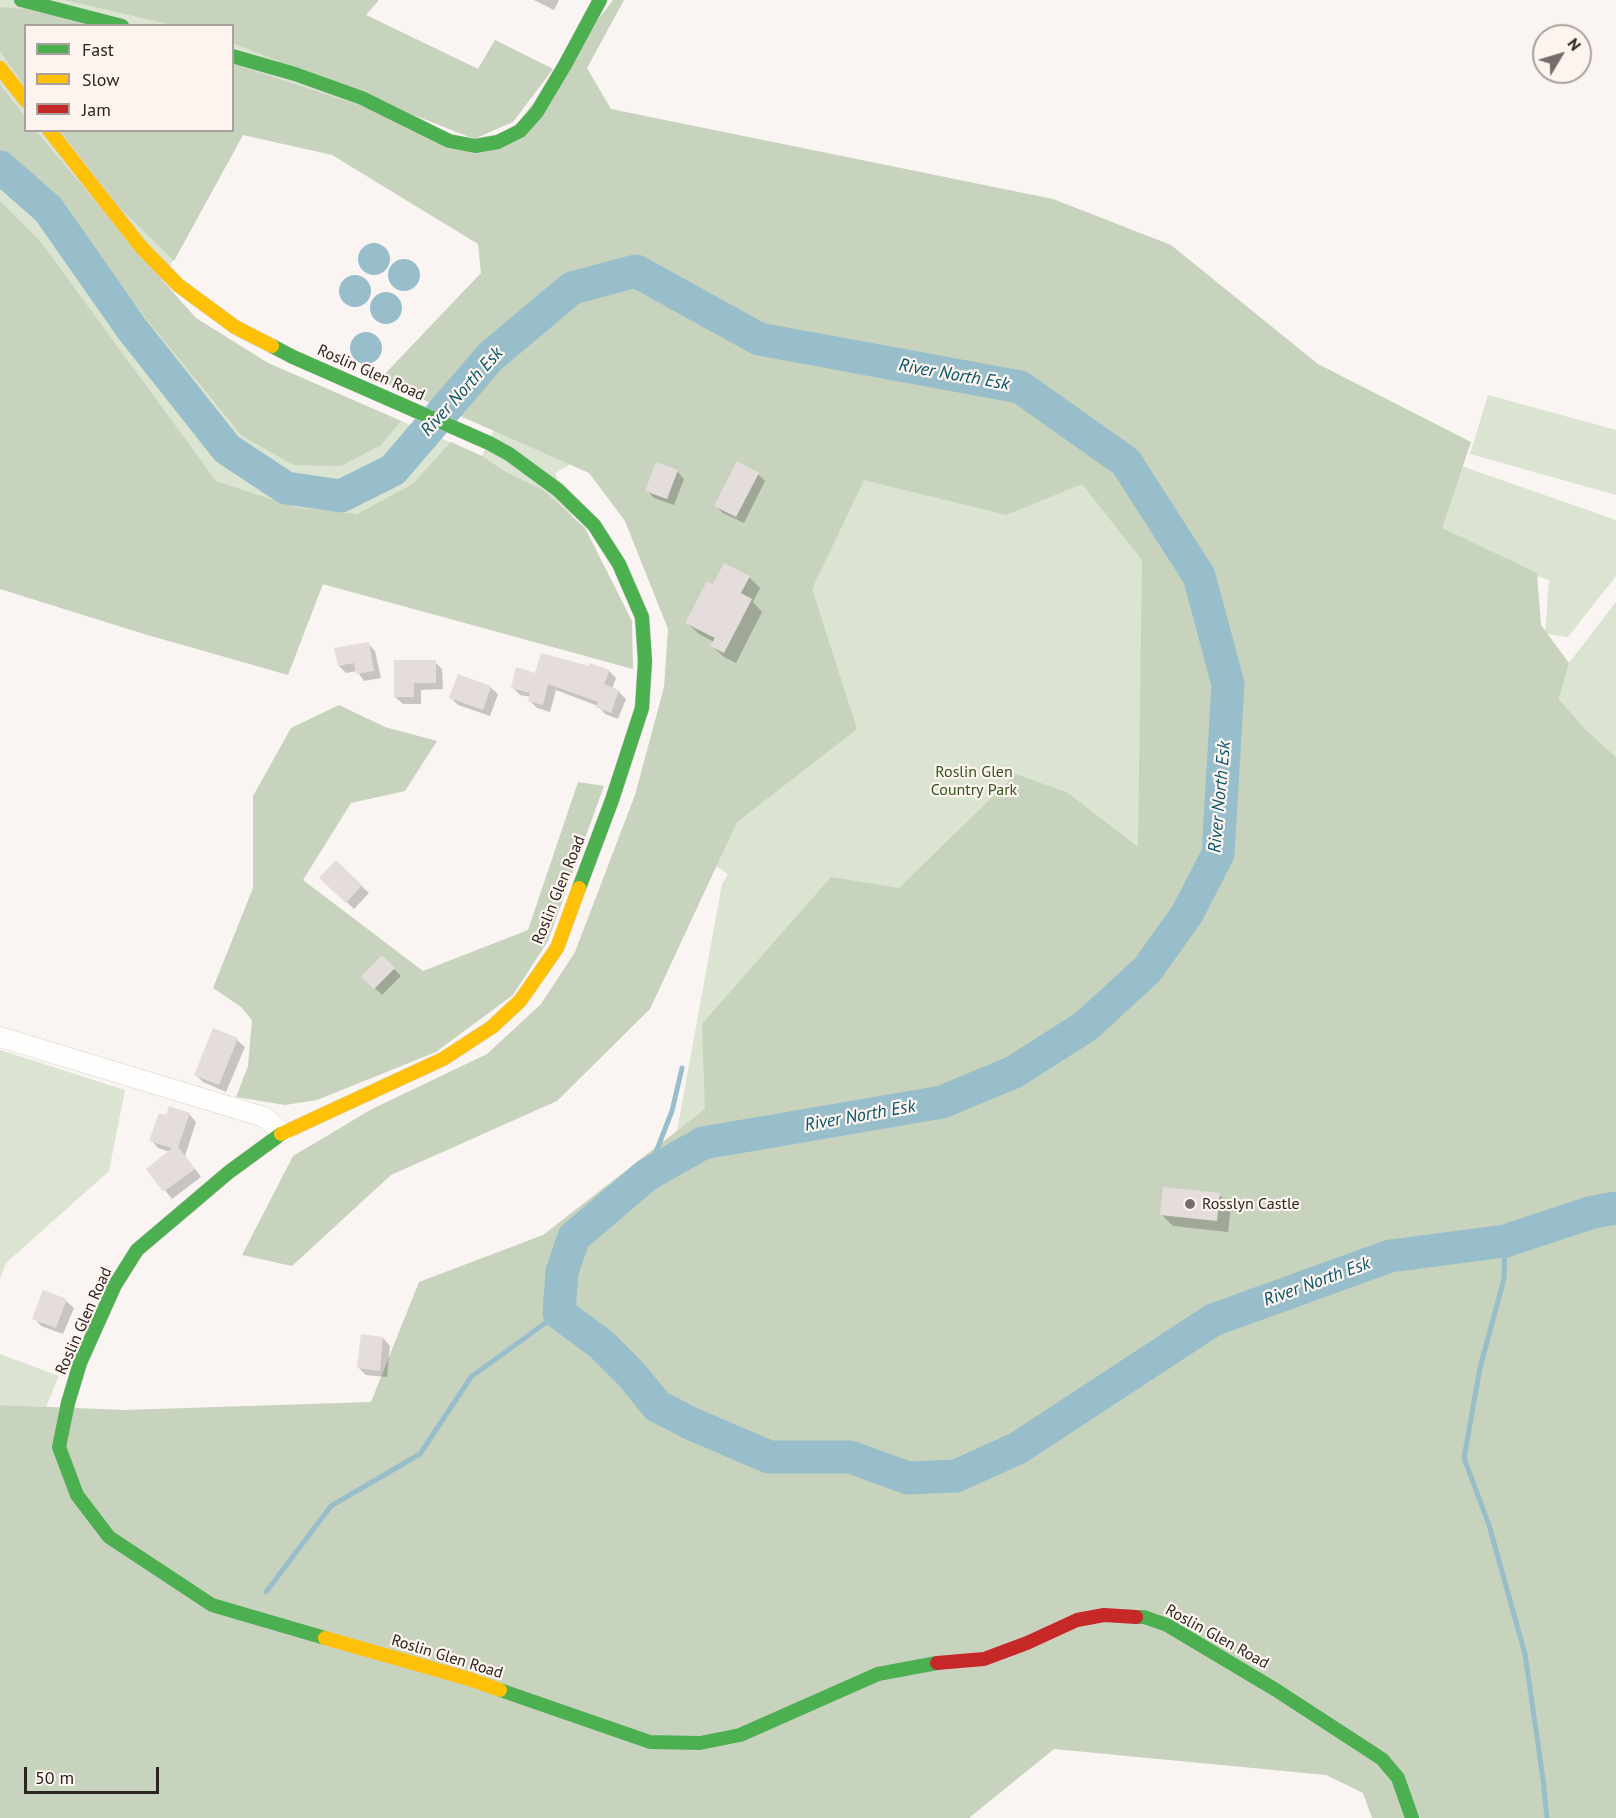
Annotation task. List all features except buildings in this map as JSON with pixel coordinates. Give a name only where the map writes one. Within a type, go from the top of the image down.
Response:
[{"type":"main road","points":[[21,0],[114,24]]},
{"type":"main road","points":[[234,57],[295,74],[362,98],[449,141],[475,146],[498,142],[519,131],[537,112],[565,66],[600,0]]},
{"type":"main road","points":[[0,68],[24,98]]},
{"type":"main road","name":"Roslin Glen Road","points":[[51,132],[141,247],[178,285],[235,327],[293,357],[489,443],[558,490],[594,525],[620,564],[642,617],[645,661],[642,708],[612,800],[557,948],[520,1001],[492,1027],[443,1059],[283,1133],[229,1172],[137,1250],[115,1285],[81,1363],[68,1403],[59,1448],[77,1495],[109,1537],[212,1605],[469,1679],[650,1742],[700,1743],[740,1735],[878,1674],[938,1663],[984,1659],[1077,1620],[1104,1615],[1144,1617],[1167,1625],[1276,1690],[1382,1759],[1398,1778],[1412,1818]]},
{"type":"street","points":[[0,1037],[264,1117],[283,1133]]},
{"type":"green space","name":"Roslin Glen Country Park","points":[[0,0],[245,0],[366,15],[478,69],[495,40],[553,69],[243,135],[162,280],[196,318],[268,363],[482,456],[511,392],[1015,394],[1189,576],[1209,851],[675,1142],[722,884],[728,874],[705,859],[770,657],[606,445],[555,473],[633,669],[322,584],[0,589]]},
{"type":"green space","points":[[64,0],[379,0],[366,15],[478,69],[495,40],[553,69],[513,122],[474,139],[234,43],[234,24],[169,24]]},
{"type":"green space","points":[[613,0],[624,0],[587,68],[611,109],[1053,199],[1171,245],[1318,364],[1471,442],[1442,528],[1537,573],[1541,625],[1569,663],[1559,699],[1585,729],[1616,757],[1616,1818],[1372,1818],[1363,1793],[1326,1775],[1054,1749],[969,1818],[0,1818],[0,1405],[125,1410],[371,1402],[419,1282],[543,1235],[705,1109],[702,1024],[831,877],[899,888],[1016,774],[1068,793],[1138,847],[1142,560],[1082,484],[1006,515],[864,480],[812,589],[857,729],[737,822],[650,1009],[557,1101],[391,1175],[292,1266],[242,1255],[293,1156],[372,1109],[487,1054],[541,1004],[575,952],[635,795],[664,687],[668,629],[625,521],[589,473],[379,380],[481,273],[478,244],[332,155],[243,135],[174,261],[120,208],[61,132],[234,132],[234,64],[497,150]]},
{"type":"green space","points":[[0,7],[27,9],[86,24],[24,24],[24,86],[0,51]]},
{"type":"green space","points":[[0,84],[24,116],[24,132],[37,132],[196,318],[268,363],[401,421],[381,445],[341,466],[294,465],[242,436],[148,321],[58,202],[0,152]]},
{"type":"green space","points":[[0,201],[40,241],[216,481],[294,507],[357,514],[413,484],[451,442],[482,456],[504,471],[543,490],[585,528],[632,621],[633,669],[323,584],[288,675],[144,634],[0,589]]},
{"type":"green space","points":[[1488,395],[1616,430],[1616,495],[1470,454]]},
{"type":"green space","points":[[1450,462],[1616,520],[1616,576],[1568,637],[1545,634],[1549,580],[1420,538]]},
{"type":"green space","points":[[1616,602],[1616,757],[1585,729],[1559,699],[1569,663]]},
{"type":"green space","points":[[339,705],[385,727],[437,741],[405,791],[351,803],[303,880],[423,971],[528,930],[578,782],[604,786],[548,941],[513,995],[436,1052],[317,1100],[285,1105],[236,1097],[248,1066],[252,1020],[241,1007],[213,988],[253,888],[253,796],[291,728]]},
{"type":"green space","points":[[0,1050],[125,1090],[109,1171],[6,1263],[0,1279]]},
{"type":"green space","points":[[0,1354],[59,1376],[46,1407],[0,1405]]},
{"type":"water","points":[[374,243],[385,248],[390,259],[385,270],[374,275],[363,270],[358,259],[363,248]]},
{"type":"water","points":[[404,259],[415,264],[420,275],[415,286],[404,291],[393,286],[388,275],[393,264]]},
{"type":"water","points":[[355,275],[366,280],[371,291],[366,302],[355,307],[344,302],[339,291],[344,280]]},
{"type":"water","points":[[386,292],[397,297],[402,308],[397,319],[386,324],[375,319],[370,308],[375,297]]},
{"type":"water","points":[[366,332],[377,337],[382,348],[377,359],[366,364],[355,359],[350,348],[355,337]]},
{"type":"waterway","name":"River North Esk","points":[[0,167],[48,209],[132,329],[227,449],[286,488],[341,496],[393,470],[490,357],[572,288],[636,271],[759,339],[1020,387],[1126,462],[1199,576],[1228,684],[1218,854],[1187,914],[1147,970],[1086,1026],[1014,1072],[942,1102],[703,1143],[647,1175],[574,1237],[562,1272],[559,1313],[601,1344],[631,1374],[657,1406],[692,1424],[769,1457],[850,1457],[908,1478],[956,1476],[1018,1448],[1213,1320],[1390,1256],[1505,1241],[1593,1212],[1616,1208]]},
{"type":"waterway","points":[[647,1175],[672,1111],[682,1068]]},
{"type":"waterway","points":[[1505,1241],[1504,1279],[1480,1368],[1464,1458],[1489,1525],[1525,1654],[1547,1818]]},
{"type":"waterway","points":[[266,1592],[331,1506],[420,1454],[471,1377],[559,1313]]},
{"type":"traffic: fast","points":[[21,0],[114,24]]},
{"type":"traffic: fast","points":[[234,57],[295,74],[362,98],[449,141],[475,146],[498,142],[520,131],[537,112],[600,0]]},
{"type":"traffic: fast","points":[[272,346],[509,454],[558,490],[594,525],[619,564],[642,617],[645,661],[642,708],[612,800],[579,888]]},
{"type":"traffic: fast","points":[[281,1134],[229,1172],[137,1250],[115,1285],[80,1363],[68,1403],[59,1447],[77,1495],[109,1537],[212,1605],[325,1638]]},
{"type":"traffic: fast","points":[[1136,1617],[1144,1617],[1167,1625],[1276,1690],[1382,1759],[1398,1778],[1412,1818]]},
{"type":"traffic: fast","points":[[500,1690],[650,1742],[700,1743],[740,1735],[878,1674],[937,1663]]},
{"type":"traffic: slow","points":[[0,68],[24,98]]},
{"type":"traffic: slow","points":[[51,132],[141,247],[178,285],[235,327],[272,346]]},
{"type":"traffic: slow","points":[[281,1134],[443,1059],[492,1027],[520,1001],[557,948],[579,888]]},
{"type":"traffic: slow","points":[[325,1638],[500,1690]]},
{"type":"traffic: jam","points":[[937,1663],[984,1659],[1027,1643],[1077,1620],[1104,1615],[1136,1617]]},
{"type":"place","name":"Rosslyn Castle","points":[[1190,1204]]}]
